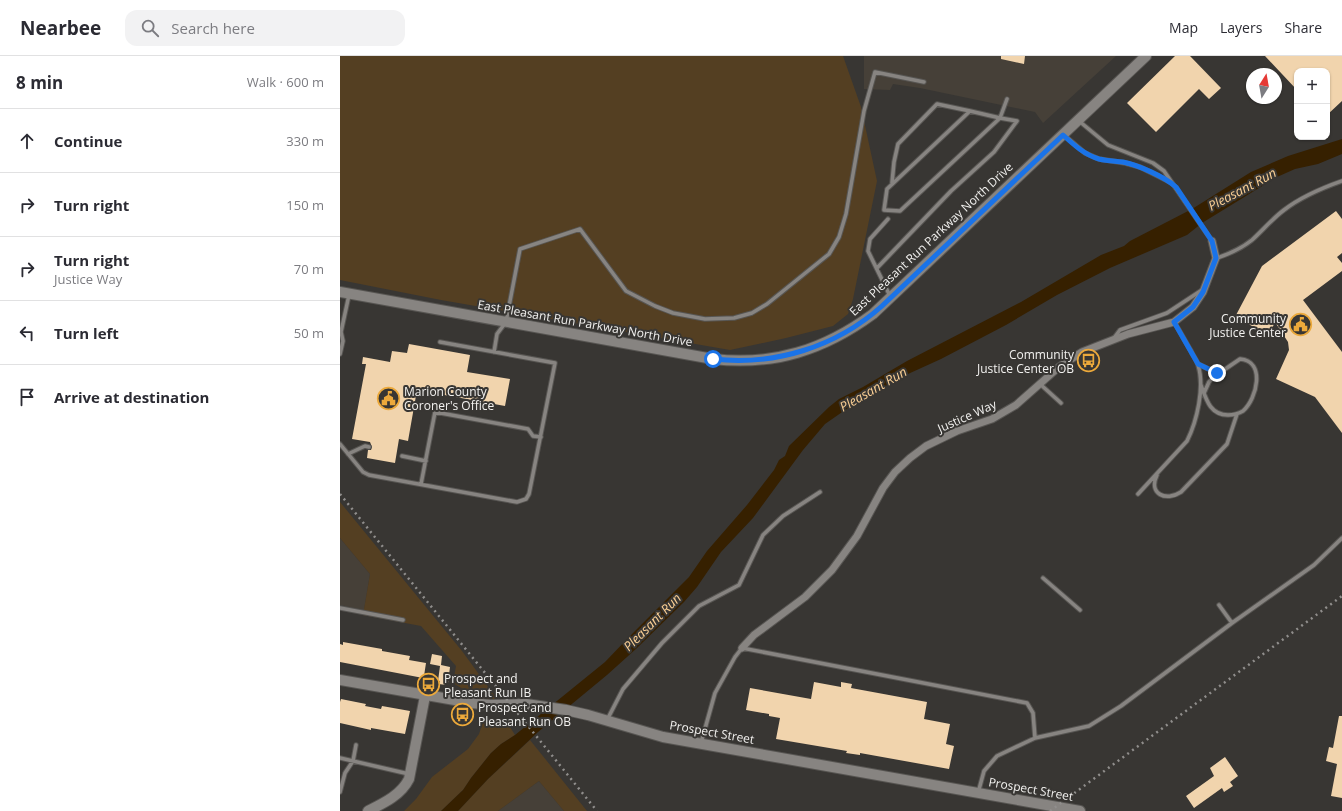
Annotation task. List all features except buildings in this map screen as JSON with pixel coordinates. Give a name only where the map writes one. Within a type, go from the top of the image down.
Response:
[{"type":"street","name":"East Pleasant Run Parkway North Drive","points":[[345,293],[713,359],[768,359],[796,353],[826,343],[854,328],[873,314],[1146,56]]},
{"type":"street","points":[[1212,241],[1216,258]]},
{"type":"street","name":"Justice Way","points":[[742,648],[754,636],[805,597],[829,573],[857,536],[882,488],[895,472],[910,458],[926,446],[957,431],[998,415],[1016,405],[1039,383],[1059,367],[1082,352],[1128,334],[1174,322],[1193,307],[1205,288],[1216,258]]},
{"type":"street","name":"Prospect Street","points":[[340,680],[425,696],[490,704],[526,704],[566,710],[663,737],[1080,811]]},
{"type":"street","points":[[368,811],[400,792],[405,787],[410,774],[425,696]]},
{"type":"lane","points":[[494,352],[497,334],[506,322],[520,249],[580,229],[626,291],[672,313],[705,319],[734,318],[752,313],[767,304],[829,254],[839,237],[846,214],[864,111],[875,72],[924,82]]},
{"type":"lane","points":[[970,111],[887,189],[884,210],[900,211],[1000,118],[1007,99]]},
{"type":"lane","points":[[876,268],[951,191],[994,152],[1017,121],[937,104],[898,144],[894,162],[892,184]]},
{"type":"lane","points":[[1078,120],[1108,145],[1153,163],[1164,171],[1212,241]]},
{"type":"lane","points":[[1063,135],[1085,153],[1099,159],[1140,167],[1172,183]]},
{"type":"lane","points":[[1216,258],[1230,253],[1252,240],[1273,219],[1303,198],[1342,181]]},
{"type":"lane","points":[[888,219],[870,239],[868,251],[891,297]]},
{"type":"lane","points":[[1111,341],[1120,330],[1167,313],[1205,288]]},
{"type":"lane","points":[[340,354],[343,341],[341,332],[345,293]]},
{"type":"lane","points":[[1174,322],[1198,364],[1200,381],[1205,399],[1218,413],[1227,415],[1237,414]]},
{"type":"lane","points":[[340,444],[363,472],[369,475],[517,502],[526,499],[530,494],[555,363],[440,342]]},
{"type":"lane","points":[[1160,470],[1154,482],[1155,490],[1167,496],[1173,496],[1181,492],[1226,444],[1237,414],[1246,407],[1252,396],[1256,381],[1256,368],[1250,361],[1240,359],[1221,372],[1217,373],[1209,382],[1204,394]]},
{"type":"lane","points":[[1198,364],[1217,373]]},
{"type":"lane","points":[[1138,494],[1187,441],[1192,431],[1198,407],[1200,381]]},
{"type":"lane","points":[[1039,383],[1061,403]]},
{"type":"lane","points":[[421,484],[435,412],[528,429],[533,436],[541,437]]},
{"type":"lane","points":[[348,454],[365,446],[369,447]]},
{"type":"lane","points":[[402,456],[426,461]]},
{"type":"lane","points":[[607,721],[623,689],[662,643],[700,606],[739,585],[763,535],[783,516],[820,492]]},
{"type":"lane","points":[[978,793],[984,771],[998,756],[1035,738],[1089,726],[1121,706],[1232,623],[1314,565],[1342,538]]},
{"type":"lane","points":[[1043,578],[1080,610]]},
{"type":"lane","points":[[1219,605],[1232,623]]},
{"type":"lane","points":[[340,608],[403,620]]},
{"type":"lane","points":[[701,744],[715,693],[735,657],[742,648],[1027,703],[1033,712],[1035,738]]},
{"type":"lane","points":[[340,792],[345,773],[353,761],[356,745]]},
{"type":"lane","points":[[340,758],[410,774]]},
{"type":"shaded area","points":[[340,56],[843,56],[861,107],[877,181],[853,299],[848,314],[833,326],[730,350],[441,300],[340,280]]},
{"type":"shaded area","points":[[864,56],[1116,56],[1043,123],[1035,112],[920,88],[893,84],[890,90],[864,89]]},
{"type":"shaded area","points":[[340,502],[462,651],[497,699],[479,699],[453,683],[456,666],[421,626],[363,615],[370,574],[340,538]]},
{"type":"shaded area","points":[[340,538],[370,574],[364,610],[340,605]]},
{"type":"shaded area","points":[[483,722],[510,727],[515,735],[491,753],[463,790],[441,811],[404,811],[416,799],[432,777],[468,749],[479,734]]},
{"type":"shaded area","points":[[530,740],[587,811],[564,811],[539,781],[498,811],[458,811],[488,779]]},
{"type":"shaded area","points":[[539,781],[564,811],[498,811]]},
{"type":"water","name":"Pleasant Run","points":[[1342,139],[1342,154],[1318,164],[1295,169],[1277,177],[1202,223],[1187,235],[1110,268],[1057,295],[1006,325],[861,399],[825,424],[803,450],[753,518],[721,552],[697,587],[684,602],[607,675],[538,732],[488,779],[458,811],[441,811],[463,790],[491,753],[605,662],[689,577],[707,551],[747,505],[774,470],[779,460],[785,456],[789,446],[839,399],[863,387],[907,361],[1021,302],[1101,255],[1124,246],[1130,241],[1192,209],[1251,172],[1288,156]]},
{"type":"railway","points":[[340,494],[597,811]]},
{"type":"railway","points":[[1050,811],[1342,596]]},
{"type":"place","name":"Community Justice Center","points":[[1301,325]]},
{"type":"place","name":"Community Justice Center OB","points":[[1089,361]]},
{"type":"place","name":"Marion County Coroner's Office","points":[[388,398]]},
{"type":"place","name":"Prospect and Pleasant Run IB","points":[[428,685]]},
{"type":"place","name":"Prospect and Pleasant Run OB","points":[[463,714]]},
{"type":"route","points":[[713,359],[745,361],[768,359],[796,353],[826,343],[854,328],[882,306],[1063,135],[1085,153],[1099,159],[1140,167],[1172,183],[1212,241],[1216,258],[1203,292],[1193,307],[1174,322],[1198,364],[1217,373]]}]
